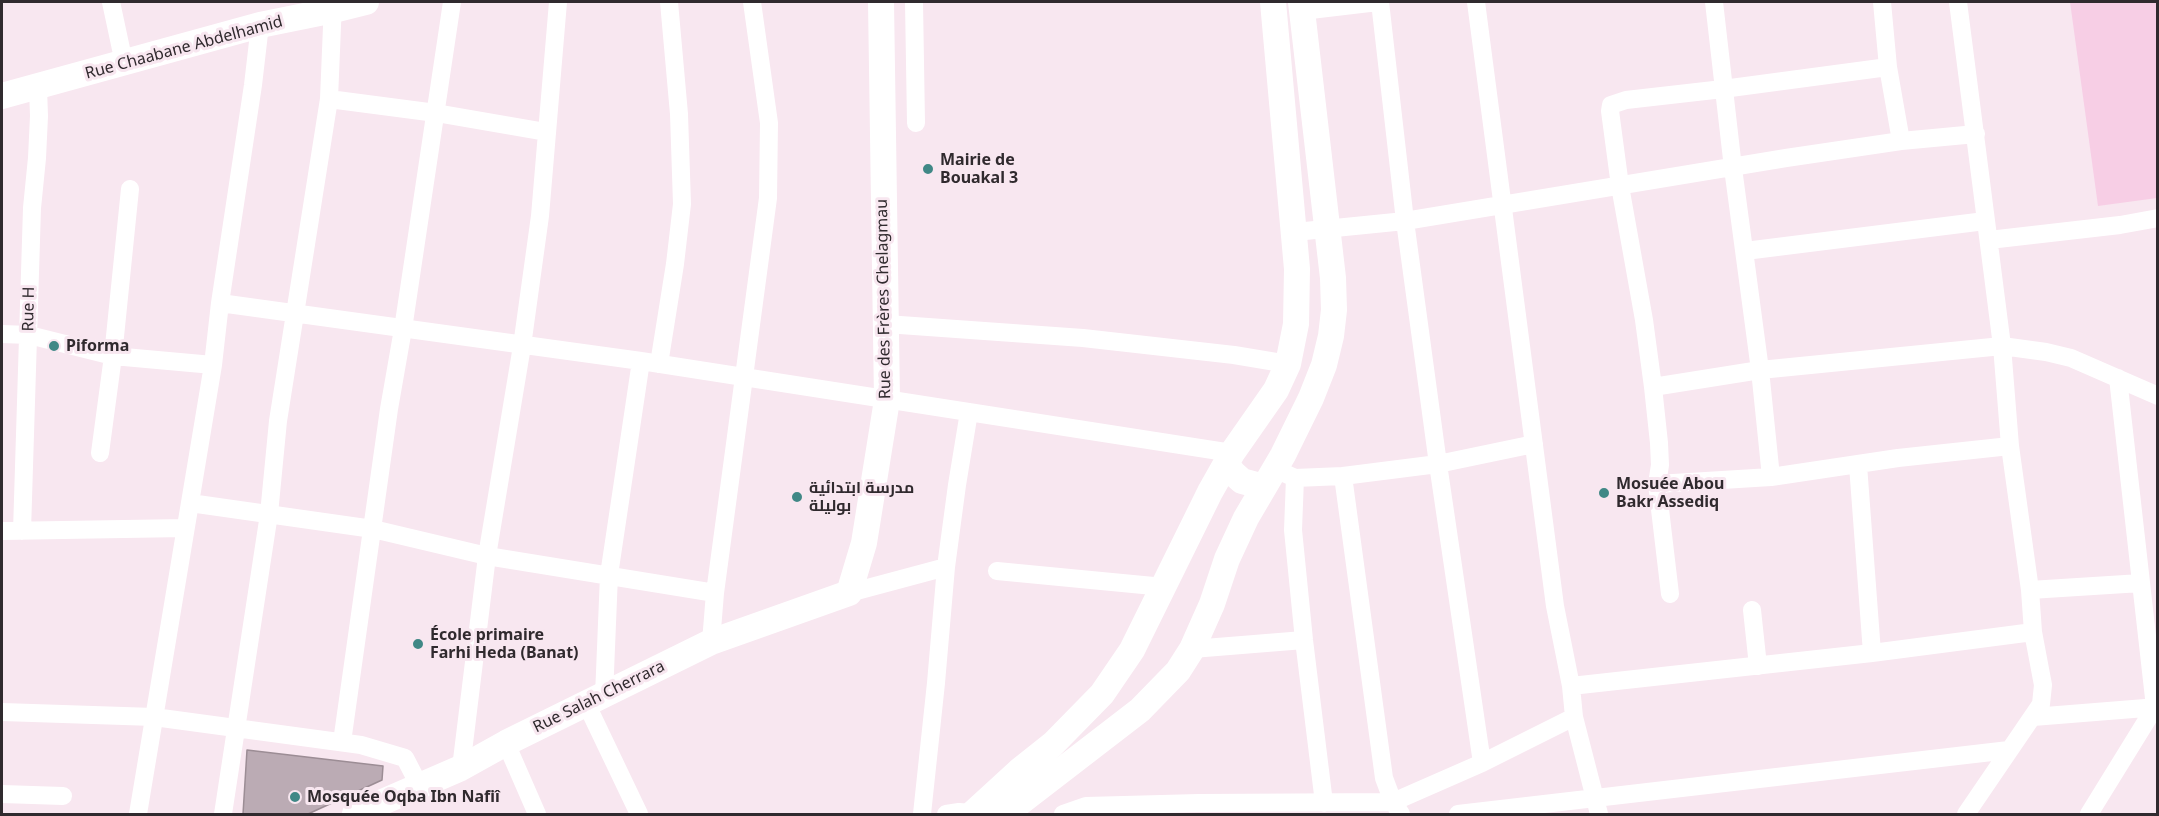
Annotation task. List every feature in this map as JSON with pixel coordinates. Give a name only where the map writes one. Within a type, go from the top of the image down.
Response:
[{"type":"main road","name":"Rue Chaabane Abdelhamid","points":[[2,96],[333,6],[366,2]]},
{"type":"main road","name":"Rue des Frères Chelagmau","points":[[849,593],[864,543],[887,400],[881,2]]},
{"type":"main road","points":[[972,814],[1019,771],[1053,744],[1102,694],[1132,650],[1190,531],[1235,450],[1276,390],[1288,364],[1296,324],[1297,269],[1273,2]]},
{"type":"main road","points":[[1005,814],[1140,710],[1178,671],[1192,649],[1212,604],[1227,559],[1246,519],[1279,472],[1324,365],[1334,310],[1333,278],[1301,6]]},
{"type":"main road","points":[[1235,450],[1267,439],[1279,472]]},
{"type":"main road","points":[[1235,450],[1233,473],[1242,481],[1279,472]]},
{"type":"main road","name":"Rue Salah Cherrara","points":[[359,814],[461,768],[506,743],[711,642],[849,593]]},
{"type":"street","points":[[111,2],[124,63]]},
{"type":"street","points":[[342,742],[389,409],[452,2]]},
{"type":"street","points":[[461,768],[487,556],[522,346],[540,216],[558,2]]},
{"type":"street","points":[[659,364],[682,204],[680,114],[669,2]]},
{"type":"street","points":[[711,642],[715,593],[766,220],[770,158],[769,123],[752,2]]},
{"type":"street","points":[[914,2],[916,123]]},
{"type":"street","points":[[1301,6],[1379,2],[1405,221],[1482,763]]},
{"type":"street","points":[[1476,2],[1555,606],[1571,686],[1574,717],[1597,807]]},
{"type":"street","points":[[1714,2],[1732,168],[1745,251],[1771,477]]},
{"type":"street","points":[[1882,2],[1888,67],[1901,141]]},
{"type":"street","points":[[1958,2],[2002,346],[2010,446],[2030,590],[2033,632],[2043,685],[2041,704],[1966,814]]},
{"type":"street","points":[[223,814],[269,514],[278,421],[294,312],[328,99],[333,6]]},
{"type":"street","points":[[138,814],[213,365],[260,25]]},
{"type":"street","points":[[1670,594],[1657,484],[1660,465],[1653,387],[1644,320],[1620,186],[1611,105],[1626,100],[1888,67]]},
{"type":"street","name":"Rue H","points":[[22,531],[32,208],[39,127],[38,88]]},
{"type":"street","points":[[328,99],[436,113],[546,132]]},
{"type":"street","points":[[1295,232],[1405,221],[1901,141],[1976,134]]},
{"type":"street","points":[[100,453],[113,356],[130,189]]},
{"type":"street","points":[[1989,240],[2120,225],[2157,218]]},
{"type":"street","points":[[1745,251],[1985,221]]},
{"type":"street","points":[[220,303],[744,376],[887,400],[1235,450]]},
{"type":"street","points":[[886,324],[1083,338],[1234,355],[1288,364]]},
{"type":"street","points":[[2,334],[29,335],[113,356],[213,365]]},
{"type":"street","points":[[1653,387],[1760,370],[2002,346],[2070,358],[2157,396]]},
{"type":"street","points":[[639,814],[595,700],[609,575],[640,361]]},
{"type":"street","points":[[2090,814],[2156,707],[2118,378]]},
{"type":"street","points":[[922,814],[946,567],[969,412]]},
{"type":"street","points":[[1327,807],[1304,640],[1293,530],[1279,472],[1343,476],[1438,464],[1534,444]]},
{"type":"street","points":[[1657,484],[1771,477],[2010,446]]},
{"type":"street","points":[[1858,465],[1872,653]]},
{"type":"street","points":[[1343,476],[1384,778],[1397,808]]},
{"type":"street","points":[[190,503],[373,529],[487,556],[715,593]]},
{"type":"street","points":[[2,531],[185,528]]},
{"type":"street","points":[[849,593],[946,567]]},
{"type":"street","points":[[997,571],[1164,586]]},
{"type":"street","points":[[2030,590],[2141,583]]},
{"type":"street","points":[[1752,610],[1758,666]]},
{"type":"street","points":[[1571,686],[1872,653],[2033,632]]},
{"type":"street","points":[[1192,649],[1304,640]]},
{"type":"street","points":[[2033,717],[2156,707]]},
{"type":"street","points":[[2,712],[154,717],[342,742],[380,749],[405,758],[420,787]]},
{"type":"street","points":[[1063,814],[1086,806],[1199,803],[1397,808],[1574,717]]},
{"type":"street","points":[[506,743],[537,814]]},
{"type":"street","points":[[1458,814],[1597,807],[2009,750]]},
{"type":"street","points":[[2,794],[63,796]]},
{"type":"street","points":[[946,814],[959,812],[972,814]]},
{"type":"shaded area","points":[[2070,2],[2157,2],[2157,198],[2098,206]]},
{"type":"building","name":"Mosquée Oqba Ibn Nafiî","points":[[247,750],[383,766],[382,780],[308,814],[243,814]]},
{"type":"place","name":"Mairie de Bouakal 3","points":[[928,169]]},
{"type":"place","name":"Piforma","points":[[54,346]]},
{"type":"place","name":"Mosuée Abou Bakr Assediq","points":[[1604,493]]},
{"type":"place","name":"مدرسة ابتدائية بوليلة","points":[[797,497]]},
{"type":"place","name":"École primaire Farhi Heda (Banat)","points":[[418,644]]},
{"type":"place","name":"Mosquée Oqba Ibn Nafiî","points":[[295,797]]}]
